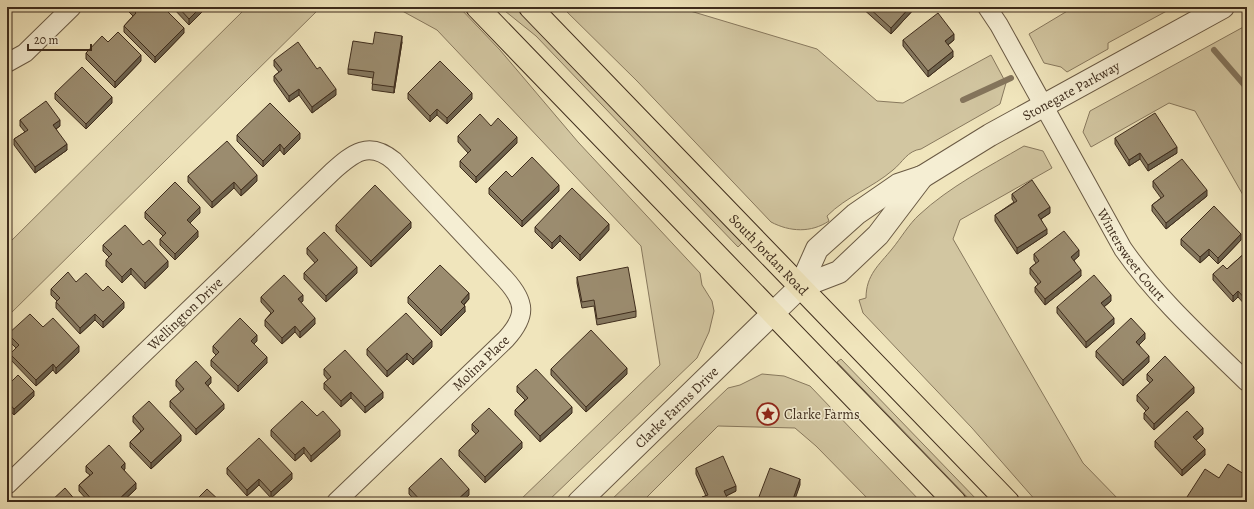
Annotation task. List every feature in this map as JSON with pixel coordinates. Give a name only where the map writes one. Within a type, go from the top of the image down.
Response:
[{"type":"main road","points":[[477,7],[955,502]]},
{"type":"main road","name":"South Jordan Road","points":[[530,7],[1008,502]]},
{"type":"street","points":[[7,63],[25,53],[72,7]]},
{"type":"street","name":"Wintersweet Court","points":[[987,7],[999,25],[1123,249],[1139,272],[1197,334],[1247,382]]},
{"type":"street","name":"Stonegate Parkway","points":[[774,313],[800,287],[817,249],[856,214],[898,185],[922,177],[1043,105],[1222,7]]},
{"type":"street","name":"Wellington Drive","points":[[7,485],[332,172],[347,158],[367,149]]},
{"type":"street","name":"Molina Place","points":[[347,498],[506,339],[514,330],[522,308],[520,298],[513,288],[394,161],[378,150],[367,149]]},
{"type":"street","name":"Stonegate Parkway","points":[[800,287],[839,272],[878,235],[922,177]]},
{"type":"street","name":"Clarke Farms Drive","points":[[579,502],[774,313]]},
{"type":"shaded area","points":[[247,7],[321,7],[7,317],[7,245]]},
{"type":"shaded area","points":[[395,7],[459,7],[500,50],[578,142],[700,273],[702,285],[712,301],[714,311],[709,332],[697,358],[547,502],[518,502],[660,365],[641,246],[437,30]]},
{"type":"shaded area","points":[[500,7],[516,7],[742,243],[738,247],[536,36]]},
{"type":"shaded area","points":[[562,7],[677,7],[817,49],[877,101],[903,103],[991,55],[1006,83],[1000,104],[921,149],[912,152],[877,182],[851,197],[835,209],[827,216],[829,221],[815,228],[800,230],[786,228],[771,222],[637,81]]},
{"type":"shaded area","points":[[1074,7],[1174,7],[1108,43],[1108,49],[1067,72],[1061,67],[1044,63],[1029,34]]},
{"type":"shaded area","points":[[1247,25],[1247,198],[1243,195],[1195,111],[1169,103],[1091,147],[1083,132],[1090,111]]},
{"type":"shaded area","points":[[1024,146],[1043,151],[1052,168],[960,220],[953,239],[1083,463],[1121,502],[1037,502],[972,428],[863,313],[859,300],[866,298],[868,283],[878,265],[919,215],[956,186]]},
{"type":"shaded area","points":[[841,359],[979,502],[972,502],[837,362]]},
{"type":"shaded area","points":[[762,374],[784,376],[810,386],[921,502],[871,502],[816,446],[795,428],[718,426],[642,502],[609,502],[728,388],[740,385]]},
{"type":"building","points":[[130,7],[163,7],[184,28],[155,57],[124,26],[136,13]]},
{"type":"building","points":[[178,7],[201,7],[189,19]]},
{"type":"building","points":[[868,7],[910,7],[891,28]]},
{"type":"building","points":[[938,13],[954,34],[945,41],[953,51],[928,71],[903,40]]},
{"type":"building","points":[[118,32],[141,55],[115,82],[86,53],[102,36],[108,42]]},
{"type":"building","points":[[375,32],[402,36],[394,87],[372,84],[374,72],[348,69],[353,41],[373,44]]},
{"type":"building","points":[[298,42],[317,69],[320,67],[336,89],[312,107],[299,89],[289,96],[274,76],[282,70],[274,60]]},
{"type":"building","points":[[440,61],[472,93],[447,118],[437,109],[430,116],[408,93]]},
{"type":"building","points":[[82,67],[112,97],[86,124],[55,93]]},
{"type":"building","points":[[46,101],[60,120],[53,125],[67,144],[35,167],[14,139],[28,130],[20,120]]},
{"type":"building","points":[[270,103],[300,133],[284,149],[280,144],[263,161],[237,135]]},
{"type":"building","points":[[1155,113],[1177,147],[1148,165],[1140,153],[1129,160],[1115,138]]},
{"type":"building","points":[[480,114],[491,126],[498,118],[517,137],[476,177],[460,161],[471,150],[458,136]]},
{"type":"building","points":[[227,141],[257,175],[241,190],[234,182],[212,202],[188,176]]},
{"type":"building","points":[[532,157],[559,185],[522,221],[489,188],[506,171],[512,177]]},
{"type":"building","points":[[1182,159],[1207,190],[1166,223],[1152,205],[1164,196],[1153,181]]},
{"type":"building","points":[[1032,180],[1050,207],[1038,215],[1047,229],[1017,248],[995,215],[1017,201],[1012,194]]},
{"type":"building","points":[[175,182],[200,207],[187,220],[198,231],[175,254],[160,239],[166,233],[145,212]]},
{"type":"building","points":[[375,185],[411,222],[371,261],[336,225]]},
{"type":"building","points":[[572,188],[609,224],[580,255],[560,235],[552,243],[535,227]]},
{"type":"building","points":[[1214,206],[1241,234],[1218,258],[1209,249],[1200,257],[1181,239]]},
{"type":"building","points":[[125,225],[143,245],[149,240],[168,261],[145,283],[131,268],[122,277],[106,260],[112,254],[103,245]]},
{"type":"building","points":[[1064,231],[1079,250],[1071,257],[1081,270],[1045,299],[1035,287],[1041,282],[1030,268],[1039,261],[1034,254]]},
{"type":"building","points":[[324,232],[357,267],[326,296],[304,273],[318,260],[307,248]]},
{"type":"building","points":[[1247,251],[1247,301],[1238,291],[1233,296],[1213,274],[1223,265],[1227,269]]},
{"type":"building","points":[[440,265],[469,293],[461,302],[465,306],[441,330],[408,297]]},
{"type":"building","points":[[628,267],[636,311],[597,319],[594,300],[582,302],[577,277]]},
{"type":"building","points":[[68,272],[76,282],[86,273],[103,291],[108,286],[124,302],[103,322],[95,314],[80,328],[56,302],[60,298],[51,289]]},
{"type":"building","points":[[284,275],[303,295],[298,299],[315,318],[300,332],[295,326],[282,338],[265,320],[274,311],[261,297]]},
{"type":"building","points":[[1094,275],[1111,295],[1101,303],[1114,318],[1086,342],[1057,307]]},
{"type":"building","points":[[406,313],[432,341],[413,359],[407,353],[387,371],[367,349]]},
{"type":"building","points":[[30,314],[43,327],[53,318],[79,346],[56,368],[53,364],[36,380],[10,354],[19,345],[8,334]]},
{"type":"building","points":[[240,318],[257,335],[251,341],[267,357],[238,386],[211,360],[219,352],[213,346]]},
{"type":"building","points":[[1131,318],[1145,333],[1136,342],[1149,356],[1123,380],[1096,351]]},
{"type":"building","points":[[591,330],[627,368],[586,407],[551,369]]},
{"type":"building","points":[[345,350],[383,392],[365,407],[351,392],[341,401],[324,383],[331,377],[324,369]]},
{"type":"building","points":[[1165,356],[1194,387],[1154,424],[1144,413],[1149,408],[1137,395],[1153,380],[1147,374]]},
{"type":"building","points":[[196,361],[211,377],[205,383],[224,404],[196,429],[170,401],[184,389],[176,380]]},
{"type":"building","points":[[536,369],[572,407],[540,436],[515,410],[528,398],[517,386]]},
{"type":"building","points":[[18,375],[34,391],[14,409],[7,401],[7,376],[12,381]]},
{"type":"building","points":[[149,401],[181,435],[151,463],[130,442],[144,429],[133,416]]},
{"type":"building","points":[[302,401],[317,416],[323,411],[340,430],[311,456],[304,447],[295,455],[271,430]]},
{"type":"building","points":[[489,408],[522,442],[485,477],[459,450],[479,431],[472,424]]},
{"type":"building","points":[[1187,411],[1203,428],[1193,437],[1205,449],[1182,470],[1155,441]]},
{"type":"building","points":[[259,438],[292,473],[271,492],[259,479],[247,490],[227,468]]},
{"type":"building","points":[[109,445],[125,463],[121,467],[136,483],[116,502],[94,502],[79,485],[93,473],[86,466]]},
{"type":"building","points":[[723,456],[736,486],[724,491],[729,502],[704,502],[702,497],[708,495],[696,468]]},
{"type":"building","points":[[441,458],[469,489],[455,502],[422,502],[409,488]]},
{"type":"building","points":[[1228,464],[1247,476],[1247,492],[1240,502],[1194,502],[1187,497],[1205,469],[1219,478]]},
{"type":"building","points":[[770,468],[800,479],[792,502],[757,502]]},
{"type":"building","points":[[65,488],[77,502],[50,502]]},
{"type":"building","points":[[207,489],[221,502],[194,502]]},
{"type":"building","points":[[839,497],[844,502],[834,502]]},
{"type":"building","points":[[227,498],[231,502],[224,502]]},
{"type":"building","points":[[678,498],[681,502],[674,502]]},
{"type":"waterway","points":[[1214,50],[1247,88]]},
{"type":"waterway","points":[[963,100],[1011,78]]},
{"type":"place","name":"Clarke Farms","points":[[768,414]]}]
